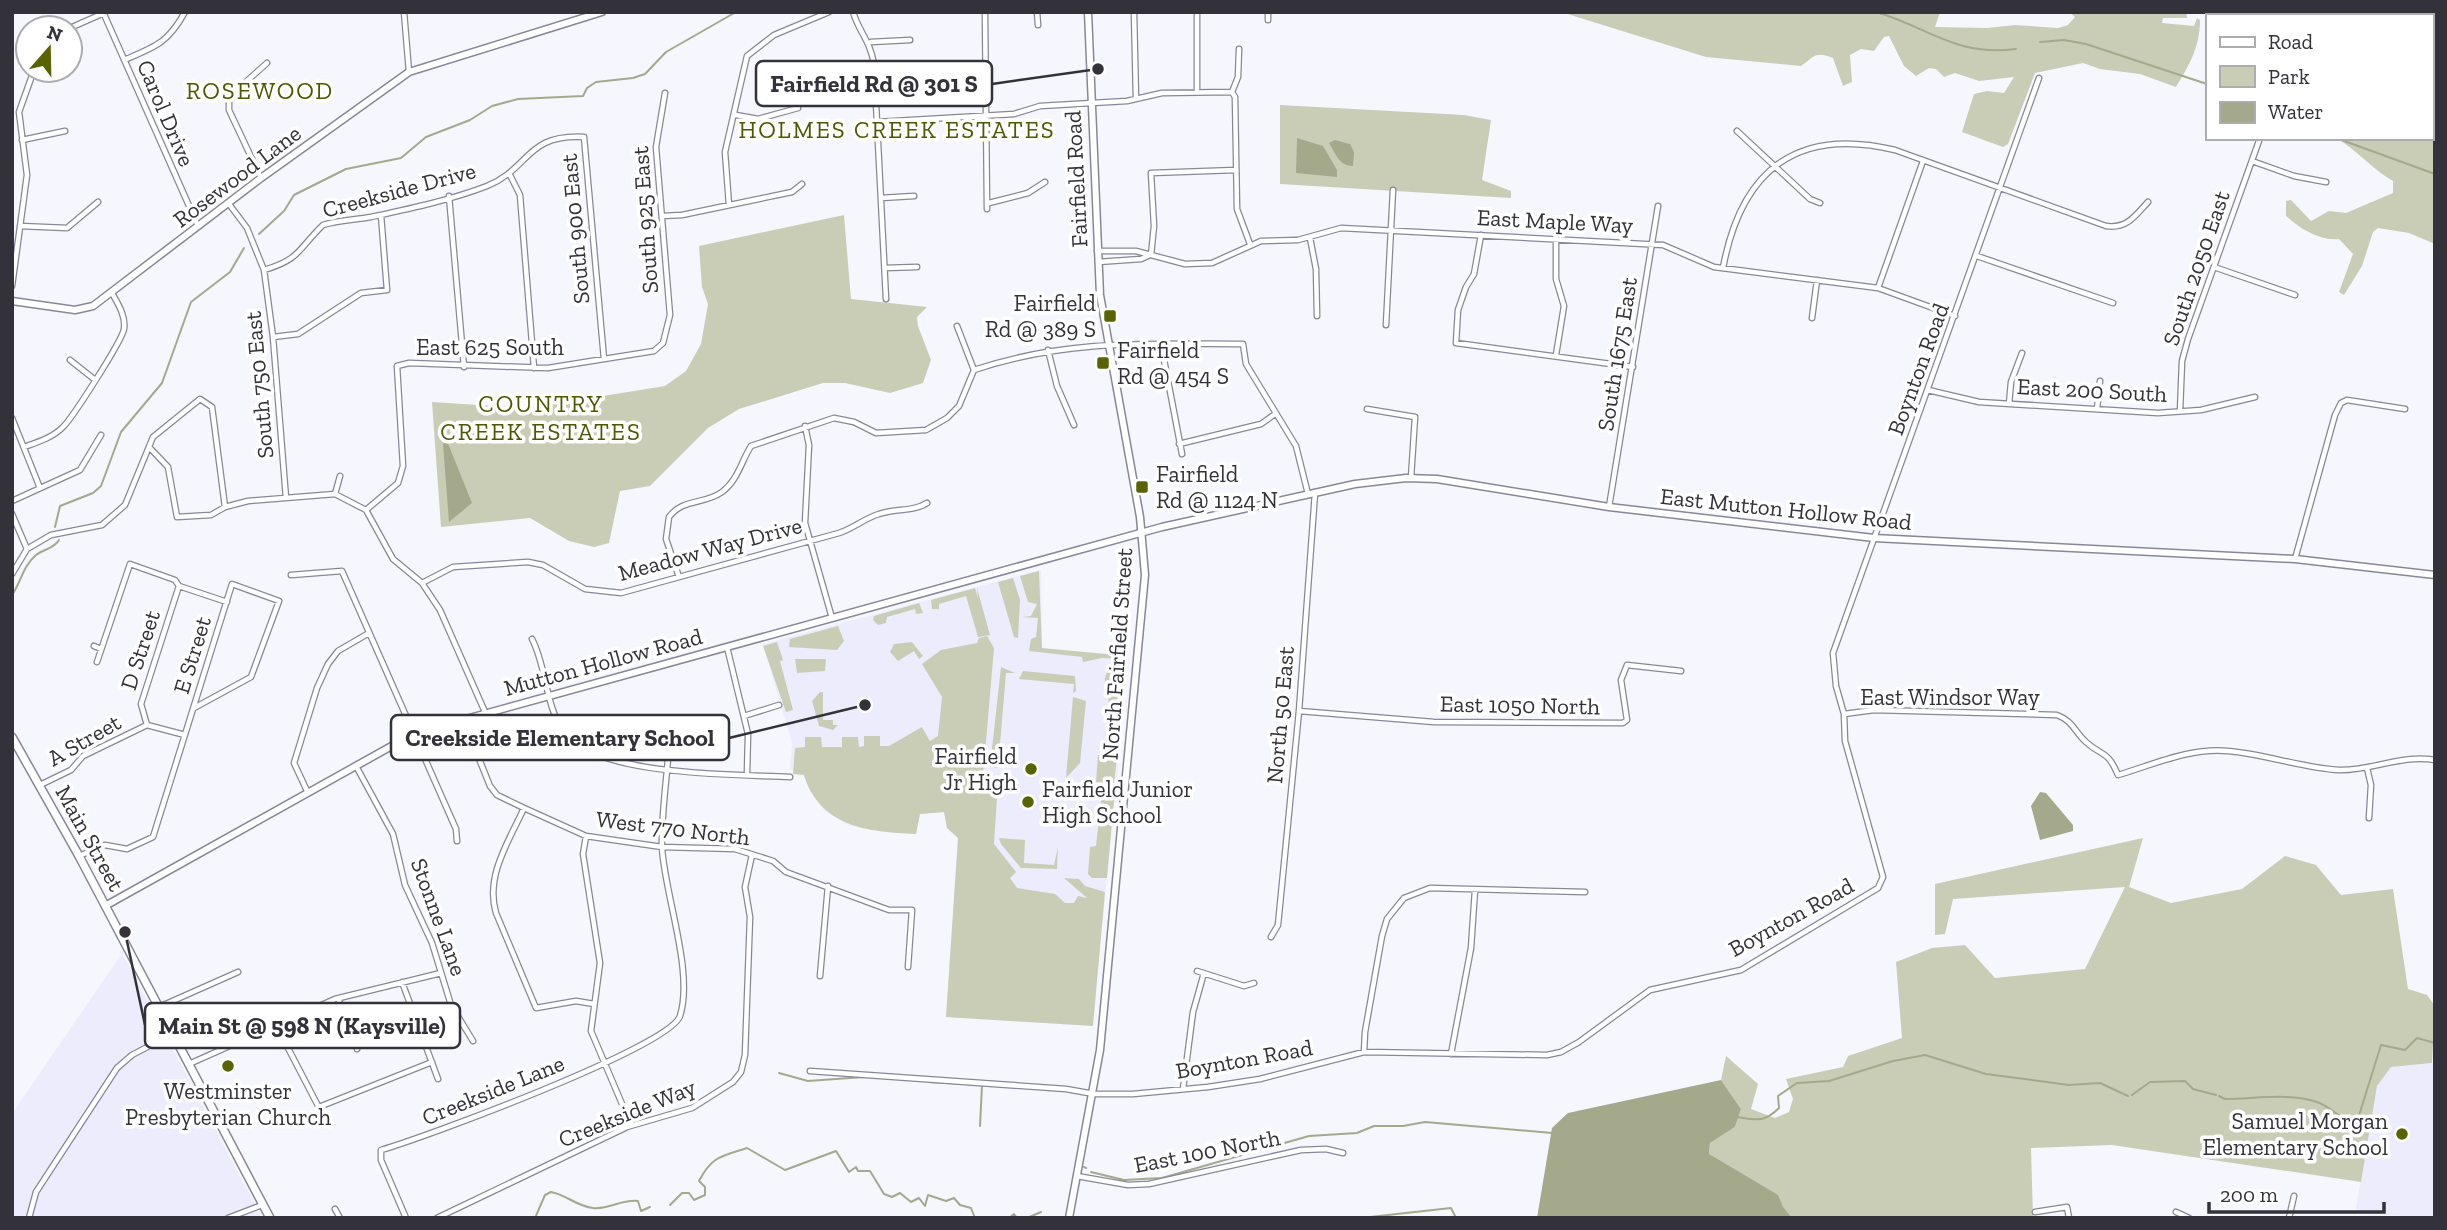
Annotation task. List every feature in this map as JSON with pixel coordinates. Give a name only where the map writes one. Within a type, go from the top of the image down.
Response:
[{"type":"main road","name":"Main Street","points":[[12,737],[79,856],[270,1218]]},
{"type":"street","points":[[124,60],[162,43],[171,36],[185,12]]},
{"type":"street","points":[[404,12],[409,72]]},
{"type":"street","name":"Rosewood Lane","points":[[12,301],[75,310],[93,306],[261,178],[409,72],[602,12]]},
{"type":"street","points":[[729,205],[725,152],[736,116],[742,70],[747,56],[757,45],[829,12]]},
{"type":"street","points":[[853,12],[856,22],[871,43],[886,299]]},
{"type":"street","points":[[985,12],[988,206],[1028,193],[1045,182]]},
{"type":"street","points":[[1037,12],[1038,24]]},
{"type":"street","name":"Fairfield Road","points":[[1088,12],[1097,251],[1108,343]]},
{"type":"street","points":[[1134,12],[1136,99]]},
{"type":"street","points":[[1197,12],[1197,90]]},
{"type":"street","points":[[1268,12],[1268,20]]},
{"type":"street","points":[[84,22],[104,13]]},
{"type":"street","name":"Carol Drive","points":[[104,13],[198,226]]},
{"type":"street","points":[[871,43],[910,40]]},
{"type":"street","points":[[1232,92],[1238,77],[1239,49]]},
{"type":"street","points":[[261,178],[229,110],[229,97],[267,63]]},
{"type":"street","name":"Boynton Road","points":[[810,1071],[1066,1089],[1094,1094],[1133,1094],[1260,1079],[1364,1052],[1547,1055],[1562,1052],[1650,990],[1741,970],[1881,886],[1883,877],[1845,741],[1844,714],[1836,686],[1833,653],[2039,78]]},
{"type":"street","points":[[12,286],[27,175],[19,111],[29,84]]},
{"type":"street","points":[[877,122],[1014,114],[1053,104],[1136,99],[1162,93],[1197,90],[1232,92]]},
{"type":"street","points":[[1232,92],[1235,97],[1237,209],[1250,244]]},
{"type":"street","name":"South 925 East","points":[[663,343],[670,315],[656,147],[665,93]]},
{"type":"street","points":[[736,116],[772,117],[798,108]]},
{"type":"street","points":[[22,140],[65,131]]},
{"type":"street","points":[[1737,131],[1810,200],[1820,203]]},
{"type":"street","name":"Creekside Drive","points":[[264,270],[287,263],[300,254],[323,225],[381,215],[484,187],[509,173],[534,149],[559,136],[584,137]]},
{"type":"street","name":"South 900 East","points":[[584,137],[604,359]]},
{"type":"street","name":"South 2050 East","points":[[2180,411],[2182,361],[2259,140]]},
{"type":"street","points":[[1723,268],[1734,220],[1744,202],[1775,167],[1822,144],[1846,142],[1895,150],[2106,226],[2118,228],[2127,224],[2148,202]]},
{"type":"street","points":[[1878,288],[1923,161]]},
{"type":"street","points":[[2252,161],[2294,176],[2326,182]]},
{"type":"street","points":[[1150,255],[1154,226],[1152,173],[1236,170]]},
{"type":"street","points":[[509,173],[520,195],[534,368]]},
{"type":"street","points":[[662,216],[792,192],[802,184]]},
{"type":"street","points":[[1386,325],[1393,190]]},
{"type":"street","points":[[449,196],[464,367]]},
{"type":"street","points":[[881,198],[914,196]]},
{"type":"street","points":[[20,226],[67,228],[98,202]]},
{"type":"street","name":"South 750 East","points":[[229,204],[247,228],[264,270],[274,337],[286,498]]},
{"type":"street","name":"South 1675 East","points":[[1609,508],[1658,206]]},
{"type":"street","points":[[274,337],[298,334],[361,293],[387,290],[381,215]]},
{"type":"street","name":"East Maple Way","points":[[1097,251],[1150,255],[1185,264],[1212,264],[1250,244],[1310,238],[1341,228],[1652,244],[1663,245],[1704,265],[1878,288],[1955,316]]},
{"type":"street","points":[[1480,235],[1474,274],[1461,299],[1456,343],[1633,367]]},
{"type":"street","points":[[1310,238],[1316,269],[1317,316]]},
{"type":"street","points":[[1556,239],[1556,279],[1564,306],[1556,355]]},
{"type":"street","name":"East Maple Way","points":[[1098,262],[1141,259],[1150,255]]},
{"type":"street","points":[[1977,256],[2081,295],[2113,303]]},
{"type":"street","points":[[885,268],[917,267]]},
{"type":"street","points":[[2214,267],[2295,295]]},
{"type":"street","points":[[1812,318],[1817,280]]},
{"type":"street","points":[[24,447],[47,440],[64,427],[124,330],[122,310],[112,293]]},
{"type":"street","points":[[678,577],[666,539],[669,517],[683,504],[721,492],[737,477],[751,446],[762,439],[834,418],[854,422],[876,433],[926,430],[947,418],[959,406],[974,370],[957,326]]},
{"type":"street","name":"East 625 South","points":[[366,510],[398,483],[403,466],[397,366],[409,363],[534,368],[654,351],[663,343]]},
{"type":"street","points":[[974,370],[1048,350],[1108,343],[1161,344],[1182,454]]},
{"type":"street","name":"North Fairfield Street","points":[[1077,1176],[1094,1094],[1144,594],[1142,533],[1108,343]]},
{"type":"street","name":"North 50 East","points":[[1161,344],[1243,344],[1246,364],[1296,446],[1311,494],[1299,711],[1279,925],[1271,937]]},
{"type":"street","points":[[1048,350],[1057,386],[1074,425]]},
{"type":"street","points":[[2010,404],[2011,382],[2022,352]]},
{"type":"street","points":[[69,360],[94,379]]},
{"type":"street","points":[[2097,409],[2099,381]]},
{"type":"street","name":"East 200 South","points":[[1928,390],[1979,402],[2180,411],[2201,410],[2255,397]]},
{"type":"street","points":[[12,575],[27,549],[51,535],[102,525],[125,505],[153,437],[200,399],[212,407],[225,507]]},
{"type":"street","points":[[2295,559],[2335,415],[2341,403],[2347,400],[2405,409]]},
{"type":"street","points":[[1367,409],[1415,417],[1411,478]]},
{"type":"street","points":[[1179,444],[1261,424],[1275,414]]},
{"type":"street","points":[[12,418],[40,488]]},
{"type":"street","points":[[805,426],[809,445],[805,523],[833,619]]},
{"type":"street","points":[[12,501],[80,470],[101,435]]},
{"type":"street","points":[[149,447],[168,467],[177,517],[211,515],[225,507],[248,500],[335,494],[366,510],[393,559],[422,583],[440,610],[485,712]]},
{"type":"street","points":[[335,494],[340,476]]},
{"type":"street","name":"East Mutton Hollow Road","points":[[1142,533],[1311,494],[1411,478],[1437,479],[1609,508],[1874,538],[2295,559],[2435,575]]},
{"type":"street","name":"Meadow Way Drive","points":[[422,583],[453,567],[528,562],[542,565],[585,589],[621,593],[856,527],[874,515],[892,509],[919,508],[927,503]]},
{"type":"street","points":[[12,514],[27,549]]},
{"type":"street","name":"Mutton Hollow Road","points":[[105,906],[415,733],[1142,533]]},
{"type":"street","points":[[97,662],[130,564],[175,580],[179,586],[227,602]]},
{"type":"street","points":[[291,575],[342,571],[456,829],[457,841]]},
{"type":"street","name":"E Street","points":[[79,856],[105,845],[127,849],[153,837],[232,584],[279,601],[251,677],[194,708]]},
{"type":"street","name":"D Street","points":[[147,724],[141,704],[179,586]]},
{"type":"street","points":[[308,793],[295,763],[317,688],[338,651],[369,633]]},
{"type":"street","points":[[532,639],[557,720],[564,734],[576,745],[631,766],[790,777]]},
{"type":"street","points":[[94,646],[101,649]]},
{"type":"street","points":[[727,647],[749,744],[747,774]]},
{"type":"street","name":"East 1050 North","points":[[1299,711],[1434,722],[1623,723],[1627,720],[1620,680],[1627,665],[1681,671]]},
{"type":"street","points":[[744,716],[779,705]]},
{"type":"street","name":"East Windsor Way","points":[[1844,714],[1874,710],[2057,715],[2075,725],[2087,743],[2107,755],[2118,775],[2208,750],[2339,770],[2367,768]]},
{"type":"street","name":"West 770 North","points":[[463,718],[490,786],[498,795],[586,836],[662,847],[723,848],[773,861],[786,872],[889,911],[912,910],[908,967]]},
{"type":"street","points":[[147,724],[185,735]]},
{"type":"street","name":"A Street","points":[[39,786],[71,770],[83,756],[147,724]]},
{"type":"street","points":[[662,847],[669,747]]},
{"type":"street","points":[[2369,818],[2371,785],[2367,768],[2410,758],[2435,760]]},
{"type":"street","name":"Stonne Lane","points":[[356,766],[393,834],[405,885],[432,943],[450,1005],[473,1041]]},
{"type":"street","points":[[524,808],[498,865],[492,899],[536,1008],[576,1001],[594,1004]]},
{"type":"street","points":[[586,836],[583,854],[600,963],[591,1031],[632,1126]]},
{"type":"street","name":"Creekside Lane","points":[[406,1218],[381,1160],[381,1150],[430,1136],[604,1063],[659,1037],[678,1021],[683,1004],[683,976],[662,847]]},
{"type":"street","name":"Creekside Way","points":[[437,1218],[450,1215],[632,1126],[692,1108],[718,1094],[741,1072],[745,1055],[750,964],[750,918],[746,887],[752,855]]},
{"type":"street","points":[[820,976],[828,886]]},
{"type":"street","points":[[1364,1052],[1365,1032],[1387,919],[1395,906],[1416,891],[1430,888],[1585,892]]},
{"type":"street","points":[[1451,1054],[1471,948],[1475,890]]},
{"type":"street","points":[[1197,971],[1244,986],[1254,983]]},
{"type":"street","points":[[159,1007],[238,972]]},
{"type":"street","points":[[189,1064],[338,998],[441,973]]},
{"type":"street","points":[[1183,1089],[1193,1012],[1204,973]]},
{"type":"street","points":[[402,982],[438,1079]]},
{"type":"street","points":[[338,998],[357,1049]]},
{"type":"street","points":[[276,1025],[327,1123]]},
{"type":"street","points":[[29,1218],[36,1192],[117,1068],[132,1055],[173,1034]]},
{"type":"street","points":[[319,1107],[432,1062]]},
{"type":"street","name":"East 100 North","points":[[1077,1176],[1128,1185],[1149,1184],[1301,1150],[1326,1149],[1343,1153]]},
{"type":"street","points":[[1069,1218],[1077,1176]]},
{"type":"street","points":[[2289,1218],[2294,1196]]},
{"type":"street","points":[[228,1218],[263,1205]]},
{"type":"street","points":[[2035,1212],[2067,1207],[2069,1218]]},
{"type":"street","points":[[335,1209],[340,1218]]},
{"type":"street","points":[[2176,1212],[2189,1218]]},
{"type":"shaded area","name":"Fairfield Junior High School","points":[[1041,570],[1042,650],[1129,657],[1092,1026],[946,1017],[958,838],[947,828],[944,812],[920,814],[916,834],[850,826],[825,811],[808,787],[804,775],[793,774],[790,769],[792,743],[763,644]]},
{"type":"shaded area","points":[[122,953],[262,1218],[12,1218],[12,1114]]},
{"type":"shaded area","name":"Samuel Morgan Elementary School","points":[[2435,1063],[2435,1218],[2355,1213],[2377,1086],[2391,1067]]},
{"type":"green space","points":[[1561,12],[1940,12],[1935,27],[1987,28],[2015,25],[2058,28],[2068,25],[2075,17],[2069,12],[2186,12],[2187,18],[2163,18],[2162,23],[2194,26],[2197,18],[2200,20],[2193,55],[2176,87],[2140,74],[2100,69],[2083,63],[2035,73],[2008,144],[2003,147],[1962,132],[1974,94],[1987,91],[2004,93],[2014,77],[1979,81],[1955,73],[1944,77],[1936,69],[1929,68],[1916,76],[1904,66],[1889,36],[1884,37],[1874,51],[1861,49],[1850,55],[1852,82],[1843,86],[1833,58],[1827,56],[1816,56],[1801,66],[1706,57]]},
{"type":"green space","points":[[1280,105],[1464,115],[1491,120],[1482,180],[1511,191],[1511,198],[1280,184]]},
{"type":"green space","points":[[2435,138],[2435,244],[2409,233],[2378,228],[2373,232],[2362,266],[2344,295],[2339,292],[2353,254],[2339,239],[2317,236],[2292,221],[2286,216],[2286,201],[2291,200],[2311,221],[2329,211],[2346,213],[2393,193],[2393,181],[2339,140]]},
{"type":"green space","points":[[844,215],[851,299],[927,307],[917,317],[931,360],[923,383],[890,393],[845,383],[823,383],[739,409],[708,428],[650,486],[620,491],[609,543],[594,547],[569,541],[530,518],[441,527],[432,402],[528,408],[665,386],[686,371],[701,344],[708,304],[702,287],[699,246]]},
{"type":"green space","points":[[1039,571],[1042,648],[1127,656],[1125,659],[1102,658],[1083,662],[1082,657],[1029,651],[1031,639],[1036,637],[1038,618],[1022,617],[1031,616],[1037,604],[1028,602],[1020,576]]},
{"type":"green space","points":[[1013,578],[1020,600],[1018,638],[1014,637],[998,582]]},
{"type":"green space","points":[[975,588],[990,635],[978,637],[966,596],[939,604],[939,609],[932,609],[931,600]]},
{"type":"green space","points":[[919,603],[923,613],[916,614],[915,609],[887,617],[886,623],[878,625],[873,620],[874,616]]},
{"type":"green space","points":[[838,626],[844,641],[837,650],[789,647],[790,639]]},
{"type":"green space","points":[[987,636],[994,648],[983,776],[997,798],[994,844],[1016,872],[1010,878],[1017,888],[1055,894],[1065,903],[1074,903],[1078,896],[1087,898],[1064,878],[1079,879],[1085,886],[1105,892],[1093,1026],[946,1017],[958,838],[947,828],[944,812],[920,814],[916,834],[864,828],[834,816],[811,792],[804,775],[793,774],[795,748],[805,747],[805,737],[821,737],[822,747],[842,747],[842,737],[858,737],[859,747],[864,746],[864,736],[880,736],[880,746],[889,746],[922,727],[930,741],[938,736],[942,697],[922,664],[941,650],[977,643],[979,638]]},
{"type":"green space","points":[[777,642],[793,710],[786,712],[763,646]]},
{"type":"green space","points":[[912,642],[923,656],[919,659],[914,651],[898,661],[890,652],[894,644]]},
{"type":"green space","points":[[795,659],[826,659],[825,671],[797,673]]},
{"type":"green space","points":[[1001,667],[1015,673],[1006,673],[998,768],[990,767]]},
{"type":"green space","points":[[1111,669],[1123,669],[1126,673],[1114,784],[1096,782],[1098,755],[1104,754],[1109,694],[1105,692],[1105,679]]},
{"type":"green space","points":[[1023,671],[1075,676],[1076,691],[1073,693],[1074,684],[1019,679]]},
{"type":"green space","points":[[823,692],[823,720],[833,720],[833,725],[838,725],[833,730],[819,726],[812,701]]},
{"type":"green space","points":[[1073,697],[1086,701],[1080,763],[1066,778]]},
{"type":"green space","points":[[1095,785],[1115,789],[1107,878],[1092,878],[1088,874],[1090,847],[1096,846],[1102,791],[1095,790]]},
{"type":"green space","points":[[999,838],[1025,840],[1024,863],[1054,865],[1058,847],[1057,869],[1021,868]]},
{"type":"green space","points":[[2143,838],[2129,887],[2171,903],[2242,889],[2285,856],[2316,865],[2341,895],[2393,889],[2408,989],[2427,995],[2435,1006],[2432,1063],[2391,1067],[2377,1086],[2361,1182],[2112,1145],[2031,1148],[2033,1218],[1792,1218],[1709,1154],[1710,1143],[1735,1127],[1741,1109],[1721,1080],[1726,1056],[1758,1084],[1751,1109],[1775,1118],[1789,1112],[1793,1099],[1786,1079],[1843,1067],[1848,1056],[1902,1038],[1896,962],[1932,948],[1965,945],[1995,978],[2085,969],[2125,887],[1953,899],[1945,934],[1935,935],[1935,884]]},
{"type":"water","points":[[1297,138],[1323,146],[1337,170],[1337,177],[1296,173]]},
{"type":"water","points":[[1335,140],[1350,144],[1354,152],[1353,166],[1338,159],[1329,143]]},
{"type":"water","points":[[447,441],[472,503],[449,522],[443,444]]},
{"type":"water","points":[[2040,792],[2046,793],[2073,825],[2073,831],[2040,840],[2031,806]]},
{"type":"water","points":[[1721,1080],[1741,1109],[1735,1127],[1710,1143],[1709,1154],[1778,1195],[1792,1218],[1537,1218],[1552,1128],[1568,1113]]},
{"type":"waterway","points":[[259,234],[284,211],[294,195],[346,169],[401,158],[426,137],[470,120],[492,106],[518,99],[583,96],[587,88],[596,82],[645,74],[666,52],[736,12]]},
{"type":"waterway","points":[[1876,12],[1959,45],[1976,49],[2016,49]]},
{"type":"waterway","points":[[2040,42],[2064,40],[2086,44],[2206,84]]},
{"type":"waterway","points":[[2342,140],[2435,174]]},
{"type":"waterway","points":[[55,527],[60,506],[93,493],[101,486],[121,432],[162,383],[191,302],[230,272],[244,248]]},
{"type":"waterway","points":[[12,595],[32,559],[59,540]]},
{"type":"waterway","points":[[2219,1096],[2225,1099],[2304,1099],[2320,1103],[2356,1125],[2381,1045],[2405,1050],[2417,1038],[2435,1043]]},
{"type":"waterway","points":[[1737,1117],[1755,1119],[1769,1116],[1779,1108],[1778,1096],[1797,1083],[1829,1081],[1893,1061],[1925,1055],[1986,1074],[2069,1085],[2100,1083],[2128,1096]]},
{"type":"waterway","points":[[779,1073],[808,1081],[864,1077]]},
{"type":"waterway","points":[[2132,1095],[2150,1082],[2185,1081],[2193,1089],[2216,1095]]},
{"type":"waterway","points":[[929,1082],[982,1085],[980,1126]]},
{"type":"waterway","points":[[1091,1172],[1124,1180],[1162,1178],[1309,1136],[1357,1133],[1374,1126],[1403,1126],[1425,1122],[1552,1133]]},
{"type":"waterway","points":[[670,1205],[682,1193],[689,1193],[694,1200],[705,1195],[705,1187],[699,1181],[708,1166],[731,1153],[747,1148],[785,1170],[836,1151],[849,1172],[856,1167],[858,1171],[870,1171],[884,1194],[892,1197],[900,1193],[911,1202],[919,1198],[925,1206],[928,1195],[946,1201],[954,1198],[960,1205],[971,1208],[975,1218]]},
{"type":"waterway","points":[[535,1218],[545,1195],[551,1192],[593,1208],[632,1201],[638,1201],[641,1211],[650,1207]]},
{"type":"waterway","points":[[1361,1218],[1451,1208],[1456,1218]]},
{"type":"waterway","points":[[1027,1218],[1041,1212]]},
{"type":"waterway","points":[[1009,1218],[1014,1214],[1017,1218]]},
{"type":"place","name":"Fairfield Rd @ 301 S","points":[[1098,69]]},
{"type":"place","name":"Fairfield Rd @ 389 S","points":[[1110,316]]},
{"type":"place","name":"Fairfield Rd @ 454 S","points":[[1103,363]]},
{"type":"place","name":"Fairfield Rd @ 1124 N","points":[[1142,487]]},
{"type":"place","name":"Creekside Elementary School","points":[[865,705]]},
{"type":"place","name":"Fairfield Jr High","points":[[1031,769]]},
{"type":"place","name":"Fairfield Junior High School","points":[[1028,802]]},
{"type":"place","name":"Main St @ 598 N (Kaysville)","points":[[125,932]]},
{"type":"place","name":"Westminster Presbyterian Church","points":[[228,1066]]},
{"type":"place","name":"Samuel Morgan Elementary School","points":[[2402,1134]]},
{"type":"district","name":"ROSEWOOD","points":[[260,90]]},
{"type":"district","name":"HOLMES CREEK ESTATES","points":[[897,129]]},
{"type":"district","name":"COUNTRY CREEK ESTATES","points":[[541,417]]}]
